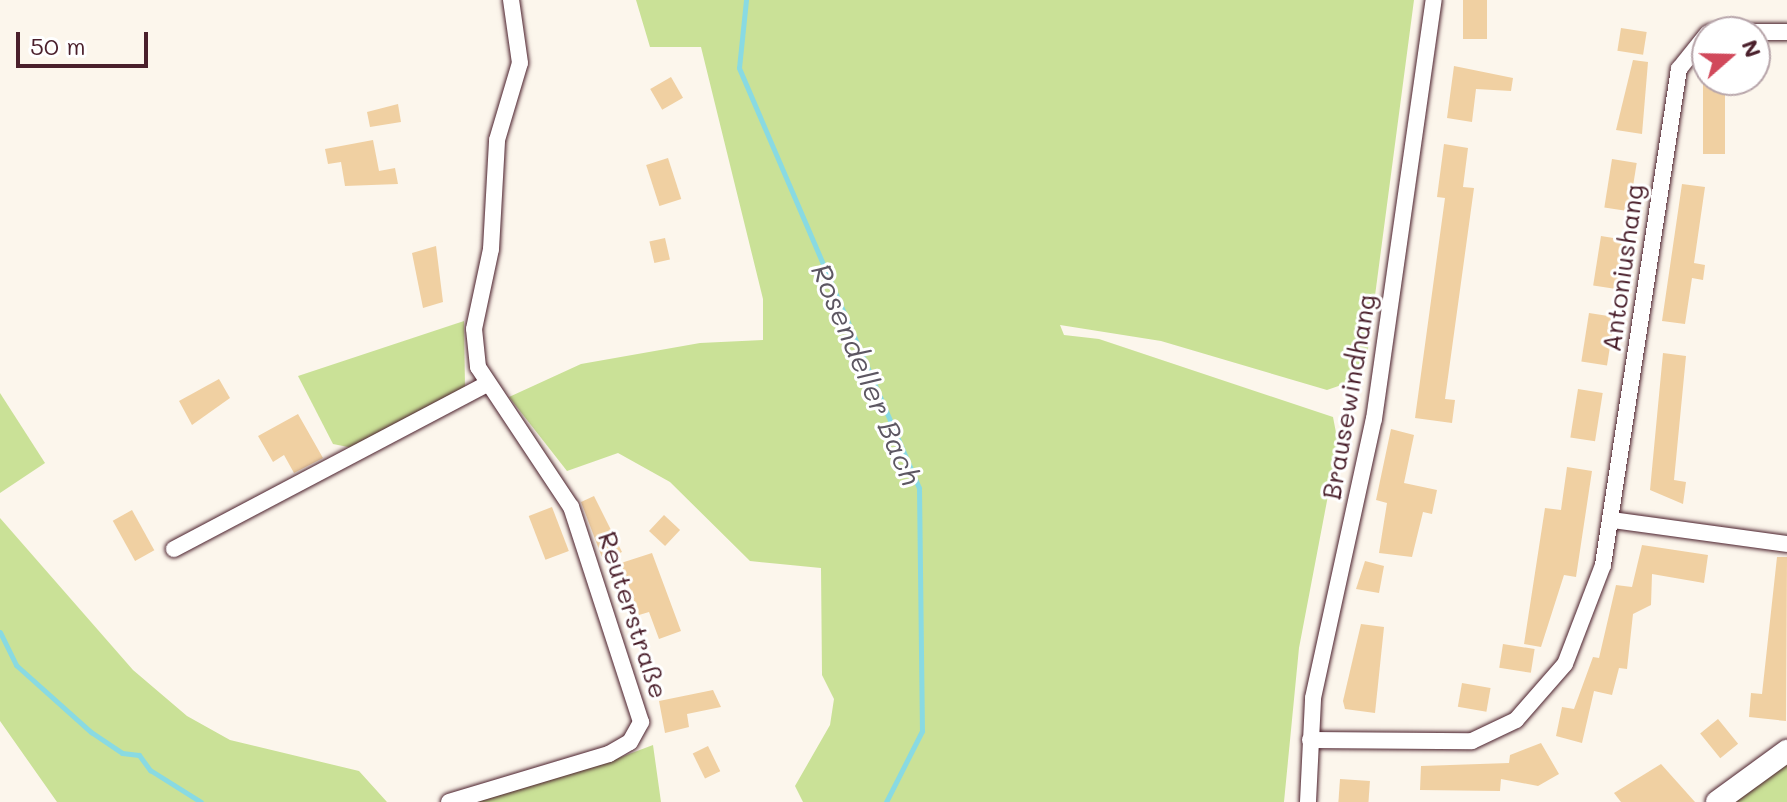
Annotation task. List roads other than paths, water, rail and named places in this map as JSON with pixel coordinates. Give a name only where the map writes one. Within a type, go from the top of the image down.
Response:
[{"type":"street","name":"Reuterstraße","points":[[449,802],[609,754],[630,742],[641,722],[571,507],[485,385],[474,329],[491,249],[497,140],[520,63],[511,0]]},
{"type":"street","name":"Brausewindhang","points":[[1308,802],[1310,740],[1321,654],[1374,419],[1434,0]]},
{"type":"street","name":"Antoniushang","points":[[1310,740],[1472,741],[1516,720],[1546,693],[1575,643],[1612,520],[1679,69],[1691,55]]},
{"type":"street","points":[[174,549],[485,385]]},
{"type":"street","points":[[1612,520],[1787,544]]},
{"type":"street","points":[[1717,802],[1787,751]]},
{"type":"waterway","name":"Rosendeller Bach","points":[[746,0],[739,68],[919,488],[922,731],[886,802]]},
{"type":"waterway","points":[[0,632],[16,665],[91,732],[122,753],[139,755],[150,770],[201,802]]}]
